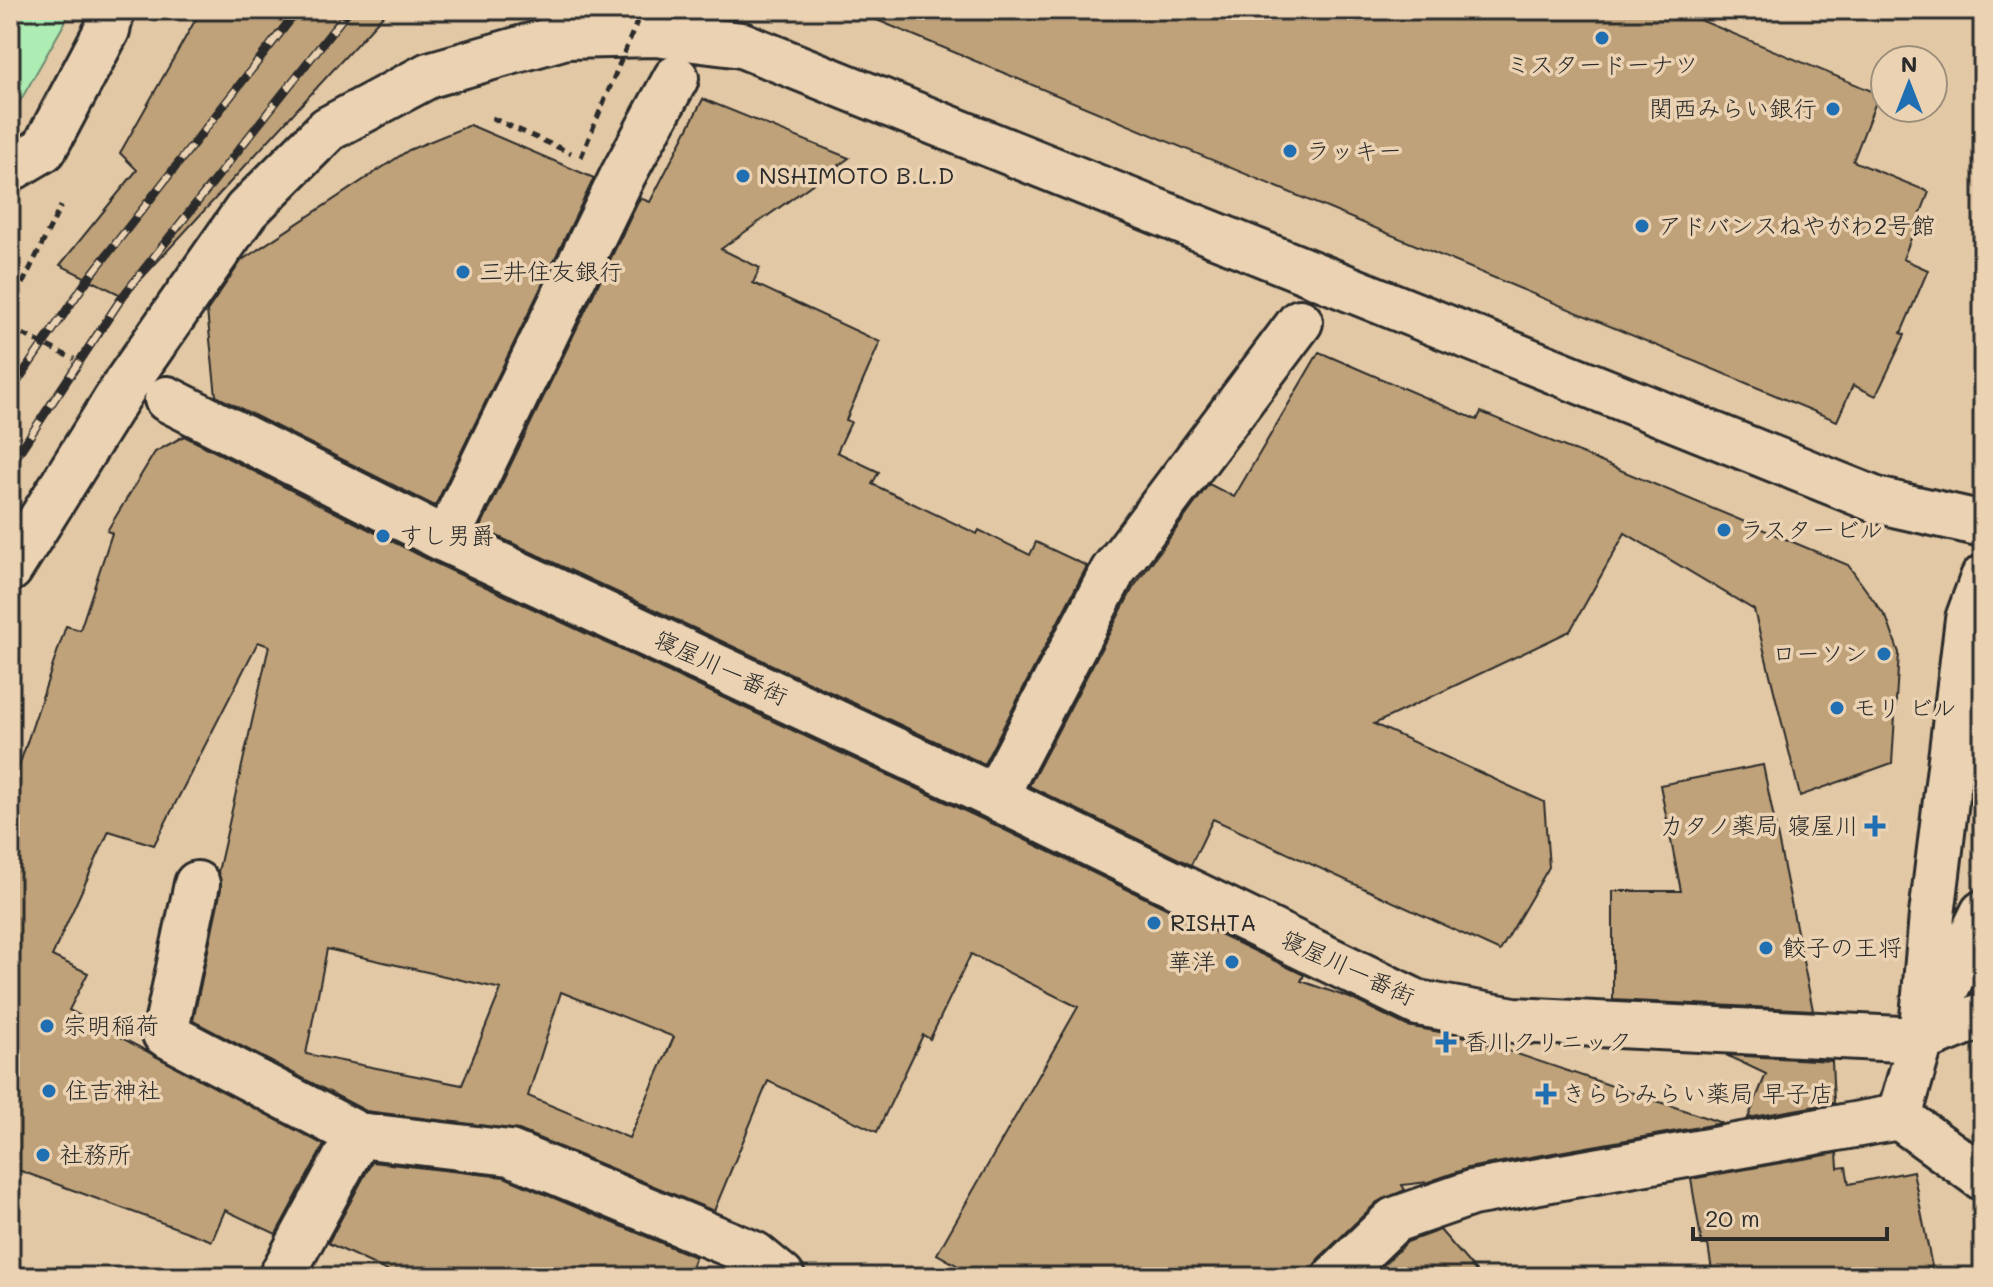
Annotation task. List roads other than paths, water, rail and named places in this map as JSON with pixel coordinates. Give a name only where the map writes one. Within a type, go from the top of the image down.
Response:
[{"type":"street","points":[[10,169],[44,149],[107,30],[112,10]]},
{"type":"street","points":[[10,569],[127,382],[246,211],[328,129],[429,75],[566,36],[655,34],[742,45],[1876,500],[1983,524]]},
{"type":"street","points":[[446,540],[623,175],[676,78]]},
{"type":"street","points":[[995,797],[1113,571],[1300,322]]},
{"type":"street","name":"寝屋川一番街","points":[[167,399],[446,540],[995,797],[1418,1003],[1514,1020],[1921,1040]]},
{"type":"street","points":[[1921,1040],[1932,915],[1968,619],[1983,578]]},
{"type":"street","points":[[197,884],[165,1034],[358,1135],[510,1153],[754,1254],[782,1277]]},
{"type":"street","points":[[1899,1117],[1921,1040],[1983,913]]},
{"type":"street","points":[[1921,1040],[1983,1015]]},
{"type":"street","points":[[1335,1277],[1394,1220],[1472,1193],[1899,1117],[1983,1178]]},
{"type":"street","points":[[281,1277],[358,1135]]},
{"type":"railway","points":[[10,392],[88,279],[298,10]]},
{"type":"railway","points":[[10,466],[123,296],[349,10]]},
{"type":"place","name":"ミスタードーナツ","points":[[1602,38]]},
{"type":"place","name":"関西みらい銀行","points":[[1833,109]]},
{"type":"place","name":"ラッキー","points":[[1290,151]]},
{"type":"place","name":"NSHIMOTO B.L.D","points":[[743,176]]},
{"type":"place","name":"アドバンスねやがわ2号館","points":[[1642,226]]},
{"type":"place","name":"三井住友銀行","points":[[463,272]]},
{"type":"place","name":"ラスタービル","points":[[1724,530]]},
{"type":"place","name":"すし男爵","points":[[383,536]]},
{"type":"place","name":"ローソン","points":[[1884,654]]},
{"type":"place","name":"モリ ビル","points":[[1837,708]]},
{"type":"place","name":"カタノ薬局 寝屋川","points":[[1875,826]]},
{"type":"place","name":"RISHTA","points":[[1154,923]]},
{"type":"place","name":"餃子の王将","points":[[1766,948]]},
{"type":"place","name":"華洋","points":[[1232,962]]},
{"type":"place","name":"宗明稲荷","points":[[47,1026]]},
{"type":"place","name":"香川クリニック","points":[[1446,1042]]},
{"type":"place","name":"住吉神社","points":[[49,1091]]},
{"type":"place","name":"きららみらい薬局 早子店","points":[[1546,1094]]},
{"type":"place","name":"社務所","points":[[43,1155]]}]
